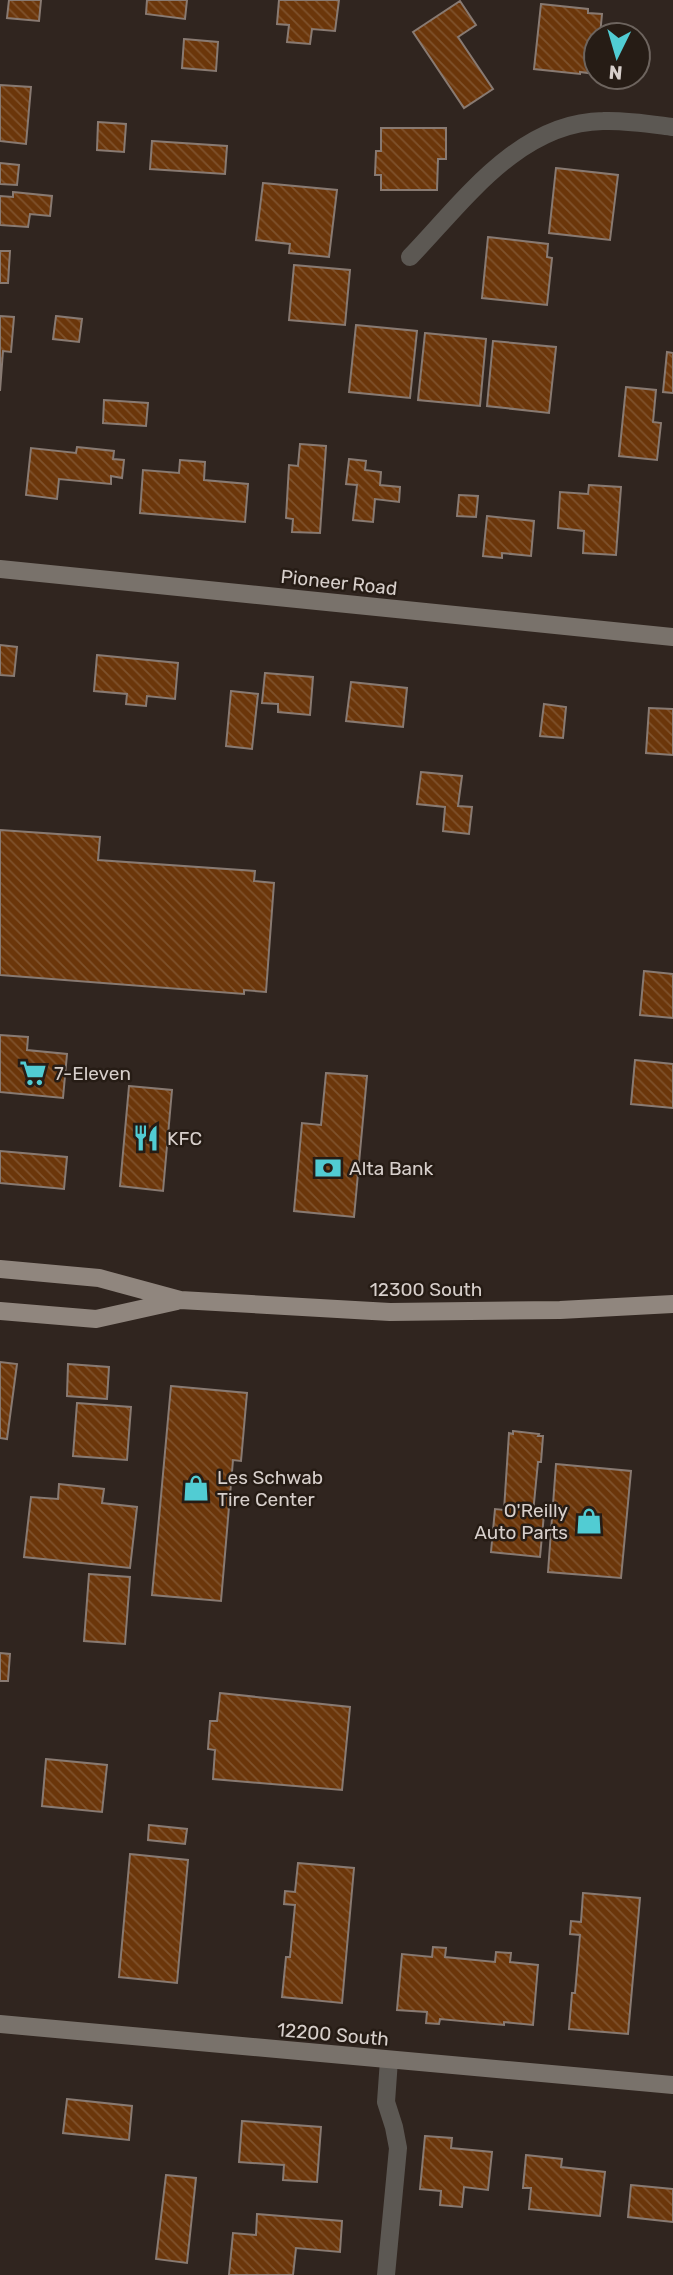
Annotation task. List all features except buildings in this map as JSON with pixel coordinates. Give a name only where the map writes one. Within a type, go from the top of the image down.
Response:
[{"type":"main road","name":"12300 South","points":[[0,1269],[99,1278],[180,1300],[390,1312],[560,1310],[673,1303]]},
{"type":"main road","name":"12300 South","points":[[0,1311],[96,1319],[180,1300]]},
{"type":"street","points":[[410,257],[496,167],[530,141],[575,124],[601,121],[673,127]]},
{"type":"street","name":"Pioneer Road","points":[[0,569],[673,637]]},
{"type":"street","name":"12200 South","points":[[0,2024],[668,2084]]},
{"type":"street","points":[[386,2275],[398,2148],[386,2102],[389,2060]]},
{"type":"place","name":"7-Eleven","points":[[33,1073]]},
{"type":"place","name":"KFC","points":[[146,1138]]},
{"type":"place","name":"Alta Bank","points":[[328,1168]]},
{"type":"place","name":"Les Schwab Tire Center","points":[[196,1488]]},
{"type":"place","name":"O'Reilly Auto Parts","points":[[589,1521]]}]
